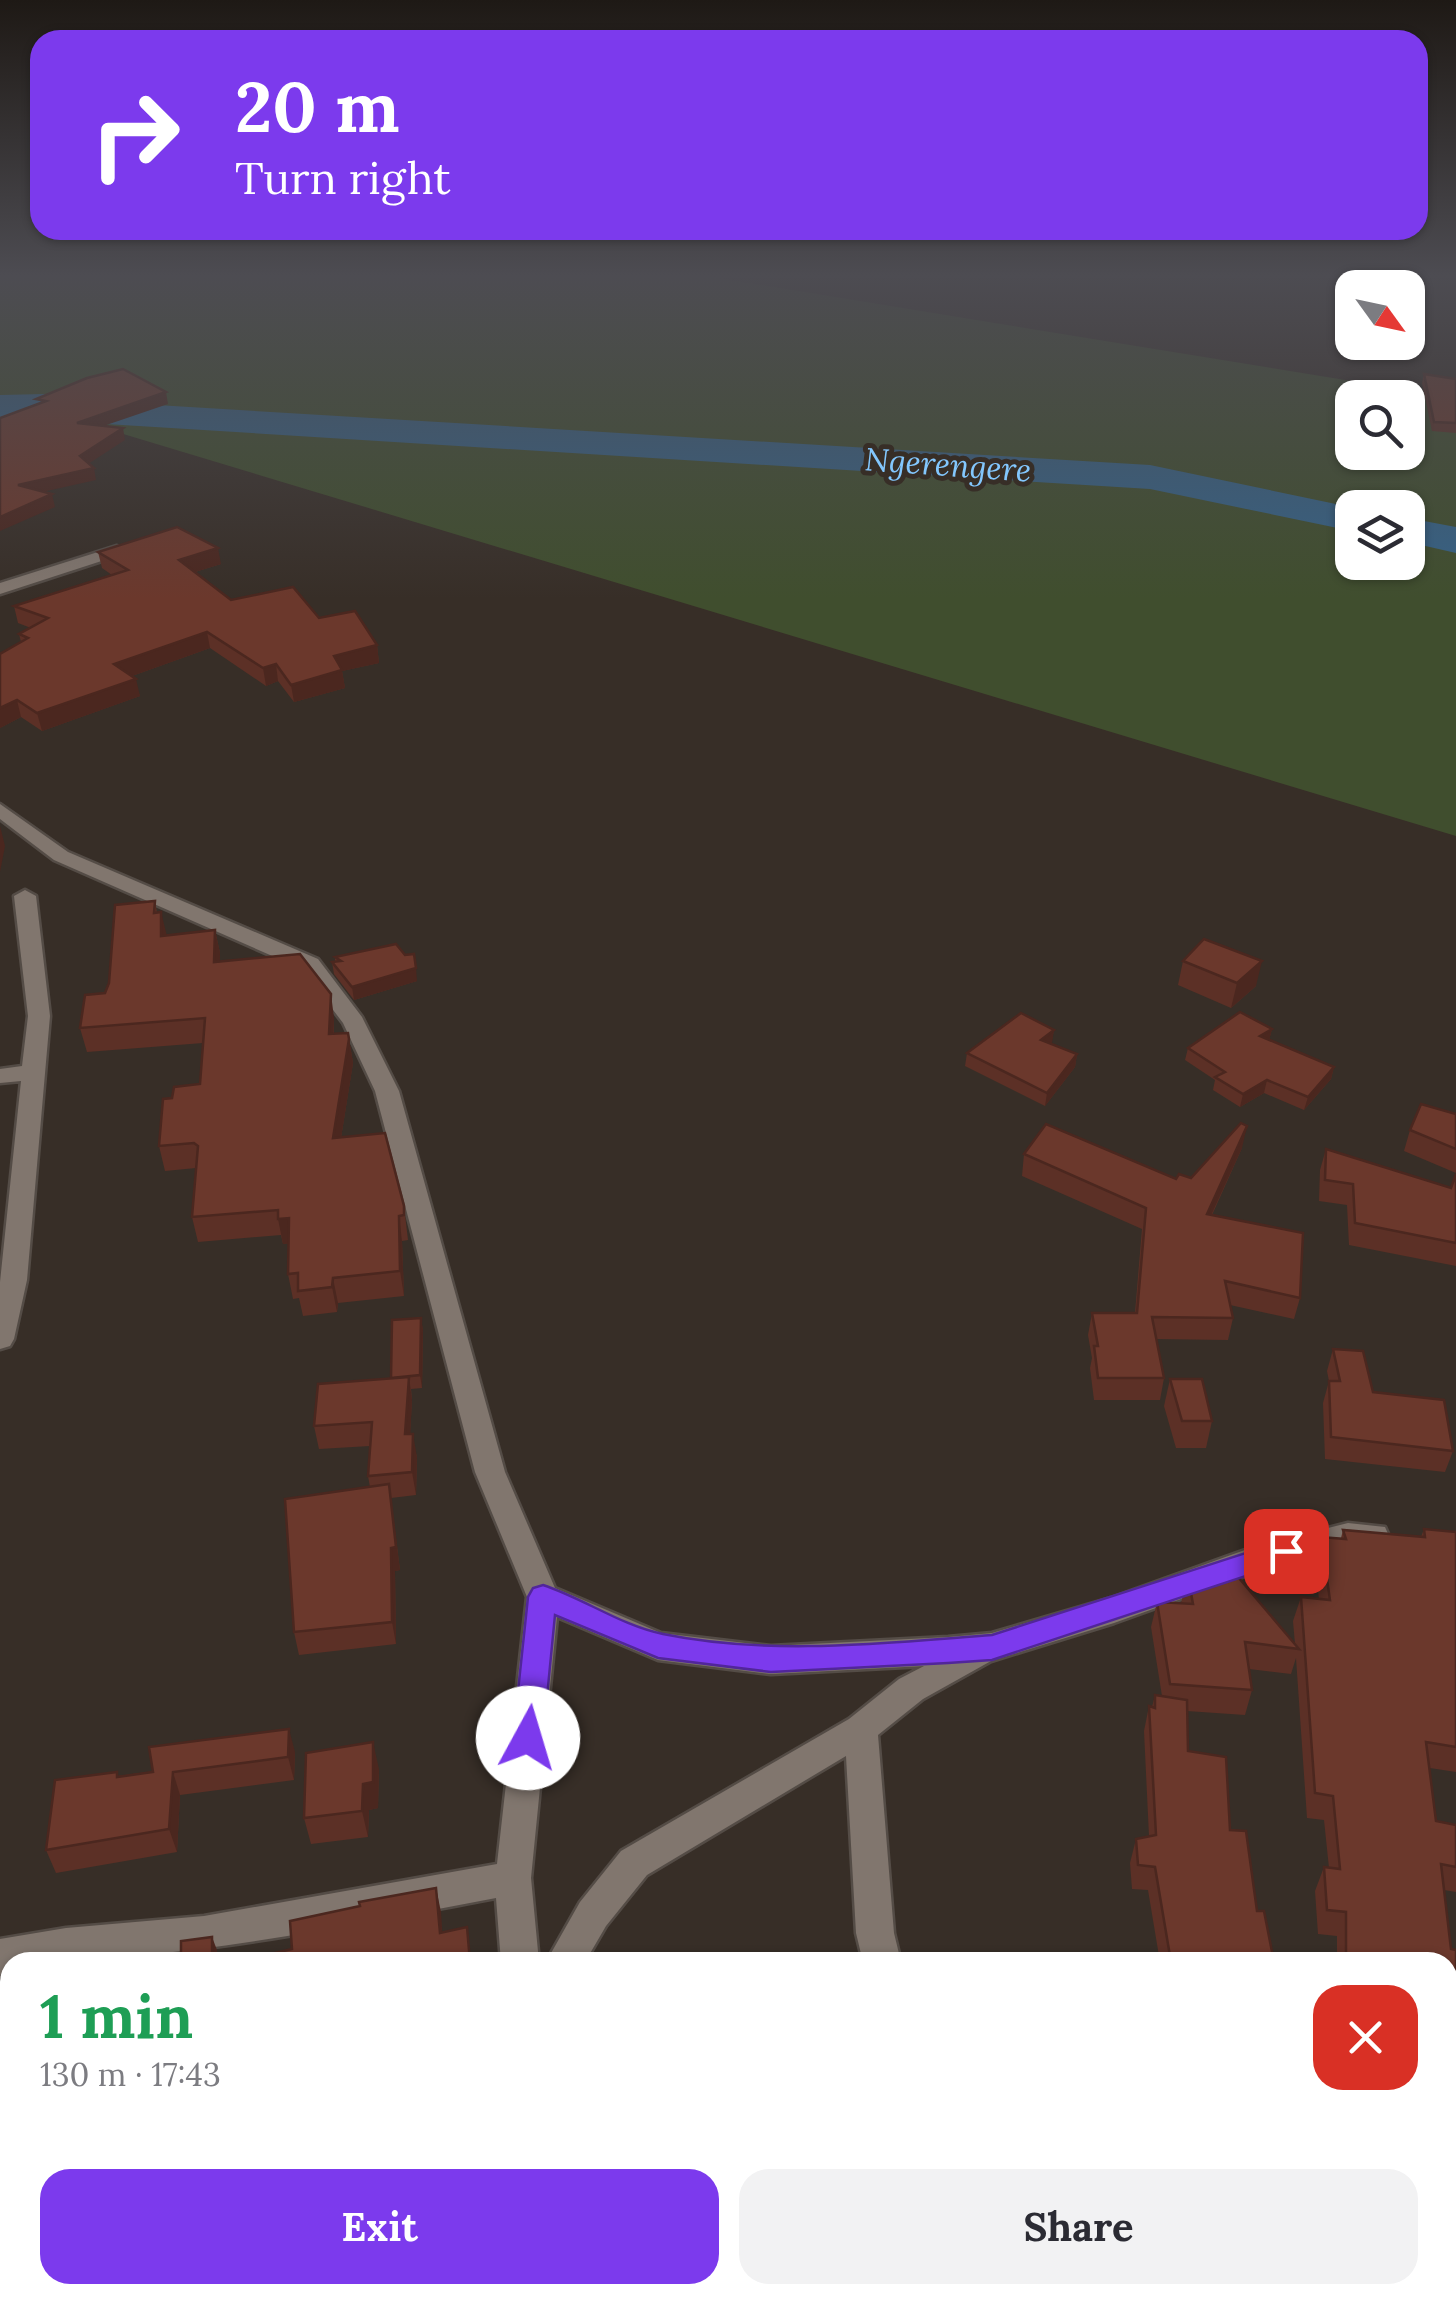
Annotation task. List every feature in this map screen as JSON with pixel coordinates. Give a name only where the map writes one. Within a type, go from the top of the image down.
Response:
[{"type":"street","points":[[0,589],[36,574],[117,551]]},
{"type":"street","points":[[0,810],[61,856],[134,884],[310,964],[354,1022],[387,1091],[490,1472],[543,1597],[513,1878],[519,1952]]},
{"type":"street","points":[[0,1339],[14,1280],[39,1016],[25,896]]},
{"type":"street","points":[[0,1076],[32,1072]]},
{"type":"street","points":[[571,1952],[593,1914],[634,1862],[862,1728],[911,1688],[992,1647],[1274,1554],[1348,1535],[1402,1537]]},
{"type":"street","points":[[543,1597],[658,1646],[771,1660],[992,1647]]},
{"type":"street","points":[[862,1728],[875,1933],[880,1952]]},
{"type":"street","points":[[44,1952],[204,1934],[513,1878]]},
{"type":"green space","points":[[0,384],[1335,384],[1335,470],[1425,470],[1425,393],[1456,398],[1456,836],[100,427],[0,424]]},
{"type":"building","points":[[74,384],[150,384],[166,392],[77,423],[123,428],[80,456],[94,468],[18,485],[52,494],[0,517],[0,418],[46,401],[36,399]]},
{"type":"building","points":[[1426,384],[1456,384],[1456,423],[1434,422]]},
{"type":"building","points":[[177,527],[218,548],[179,560],[231,600],[293,587],[319,618],[355,611],[377,645],[334,656],[342,670],[291,685],[276,664],[263,668],[207,632],[114,664],[136,679],[37,713],[17,700],[0,708],[0,654],[28,638],[19,634],[48,618],[14,606],[128,570],[98,552]]},
{"type":"building","points":[[155,901],[154,913],[161,912],[161,936],[215,930],[214,962],[300,954],[331,994],[329,1034],[348,1033],[349,1039],[333,1138],[385,1133],[404,1206],[404,1215],[399,1216],[400,1271],[333,1278],[332,1287],[298,1291],[298,1273],[288,1274],[289,1218],[278,1219],[278,1210],[192,1217],[198,1146],[159,1146],[163,1099],[172,1098],[174,1087],[200,1084],[205,1018],[80,1028],[85,995],[105,993],[109,983],[115,905]]},
{"type":"building","points":[[1204,939],[1262,961],[1237,983],[1183,961]]},
{"type":"building","points":[[396,944],[405,955],[414,954],[416,968],[352,987],[332,962],[341,961],[335,957]]},
{"type":"building","points":[[1240,1012],[1272,1029],[1260,1036],[1334,1067],[1308,1097],[1267,1080],[1243,1094],[1215,1077],[1225,1072],[1188,1048]]},
{"type":"building","points":[[1021,1013],[1054,1030],[1041,1040],[1077,1054],[1047,1093],[967,1053]]},
{"type":"building","points":[[1421,1104],[1456,1114],[1456,1149],[1410,1130]]},
{"type":"building","points":[[1241,1123],[1247,1126],[1207,1214],[1303,1233],[1300,1298],[1225,1281],[1233,1318],[1152,1317],[1164,1378],[1098,1378],[1092,1313],[1137,1313],[1146,1208],[1024,1154],[1046,1124],[1176,1179],[1179,1174],[1191,1178]]},
{"type":"building","points":[[1326,1149],[1451,1188],[1456,1174],[1456,1243],[1355,1223],[1353,1184],[1325,1180]]},
{"type":"building","points":[[421,1318],[420,1375],[391,1378],[392,1320]]},
{"type":"building","points":[[1333,1349],[1363,1351],[1373,1392],[1444,1400],[1453,1451],[1331,1437],[1329,1381],[1340,1381]]},
{"type":"building","points":[[409,1377],[405,1434],[413,1434],[412,1472],[368,1476],[372,1422],[314,1426],[318,1384]]},
{"type":"building","points":[[1170,1379],[1202,1379],[1212,1421],[1182,1421]]},
{"type":"building","points":[[389,1484],[396,1547],[391,1548],[392,1622],[294,1632],[285,1499]]},
{"type":"building","points":[[1424,1529],[1456,1532],[1456,1747],[1426,1742],[1436,1821],[1456,1825],[1456,1867],[1441,1864],[1451,1949],[1456,1952],[1346,1952],[1346,1912],[1327,1910],[1324,1867],[1340,1869],[1333,1796],[1315,1793],[1301,1597],[1330,1600],[1321,1537],[1346,1539],[1343,1530],[1425,1537]]},
{"type":"building","points":[[1227,1564],[1299,1649],[1245,1642],[1252,1690],[1170,1684],[1157,1602],[1193,1604],[1188,1577]]},
{"type":"building","points":[[1155,1695],[1187,1700],[1188,1751],[1226,1757],[1230,1830],[1246,1831],[1257,1911],[1264,1911],[1272,1952],[1169,1952],[1155,1867],[1138,1865],[1136,1839],[1156,1835],[1149,1706],[1155,1708]]},
{"type":"building","points":[[289,1729],[288,1757],[173,1772],[169,1829],[46,1850],[55,1780],[153,1772],[149,1747]]},
{"type":"building","points":[[373,1742],[373,1782],[363,1784],[362,1811],[304,1818],[306,1753]]},
{"type":"building","points":[[436,1888],[440,1933],[467,1927],[469,1952],[279,1952],[292,1949],[290,1921],[360,1906],[359,1902]]},
{"type":"building","points":[[212,1937],[212,1952],[181,1952],[181,1941]]},
{"type":"waterway","name":"Ngerengere","points":[[0,406],[45,405],[90,412],[1150,477],[1335,515]]},
{"type":"waterway","name":"Ngerengere","points":[[1425,534],[1456,540]]},
{"type":"route","points":[[528,1738],[543,1597],[658,1646],[771,1660],[948,1650],[992,1647],[1286,1551]]}]
